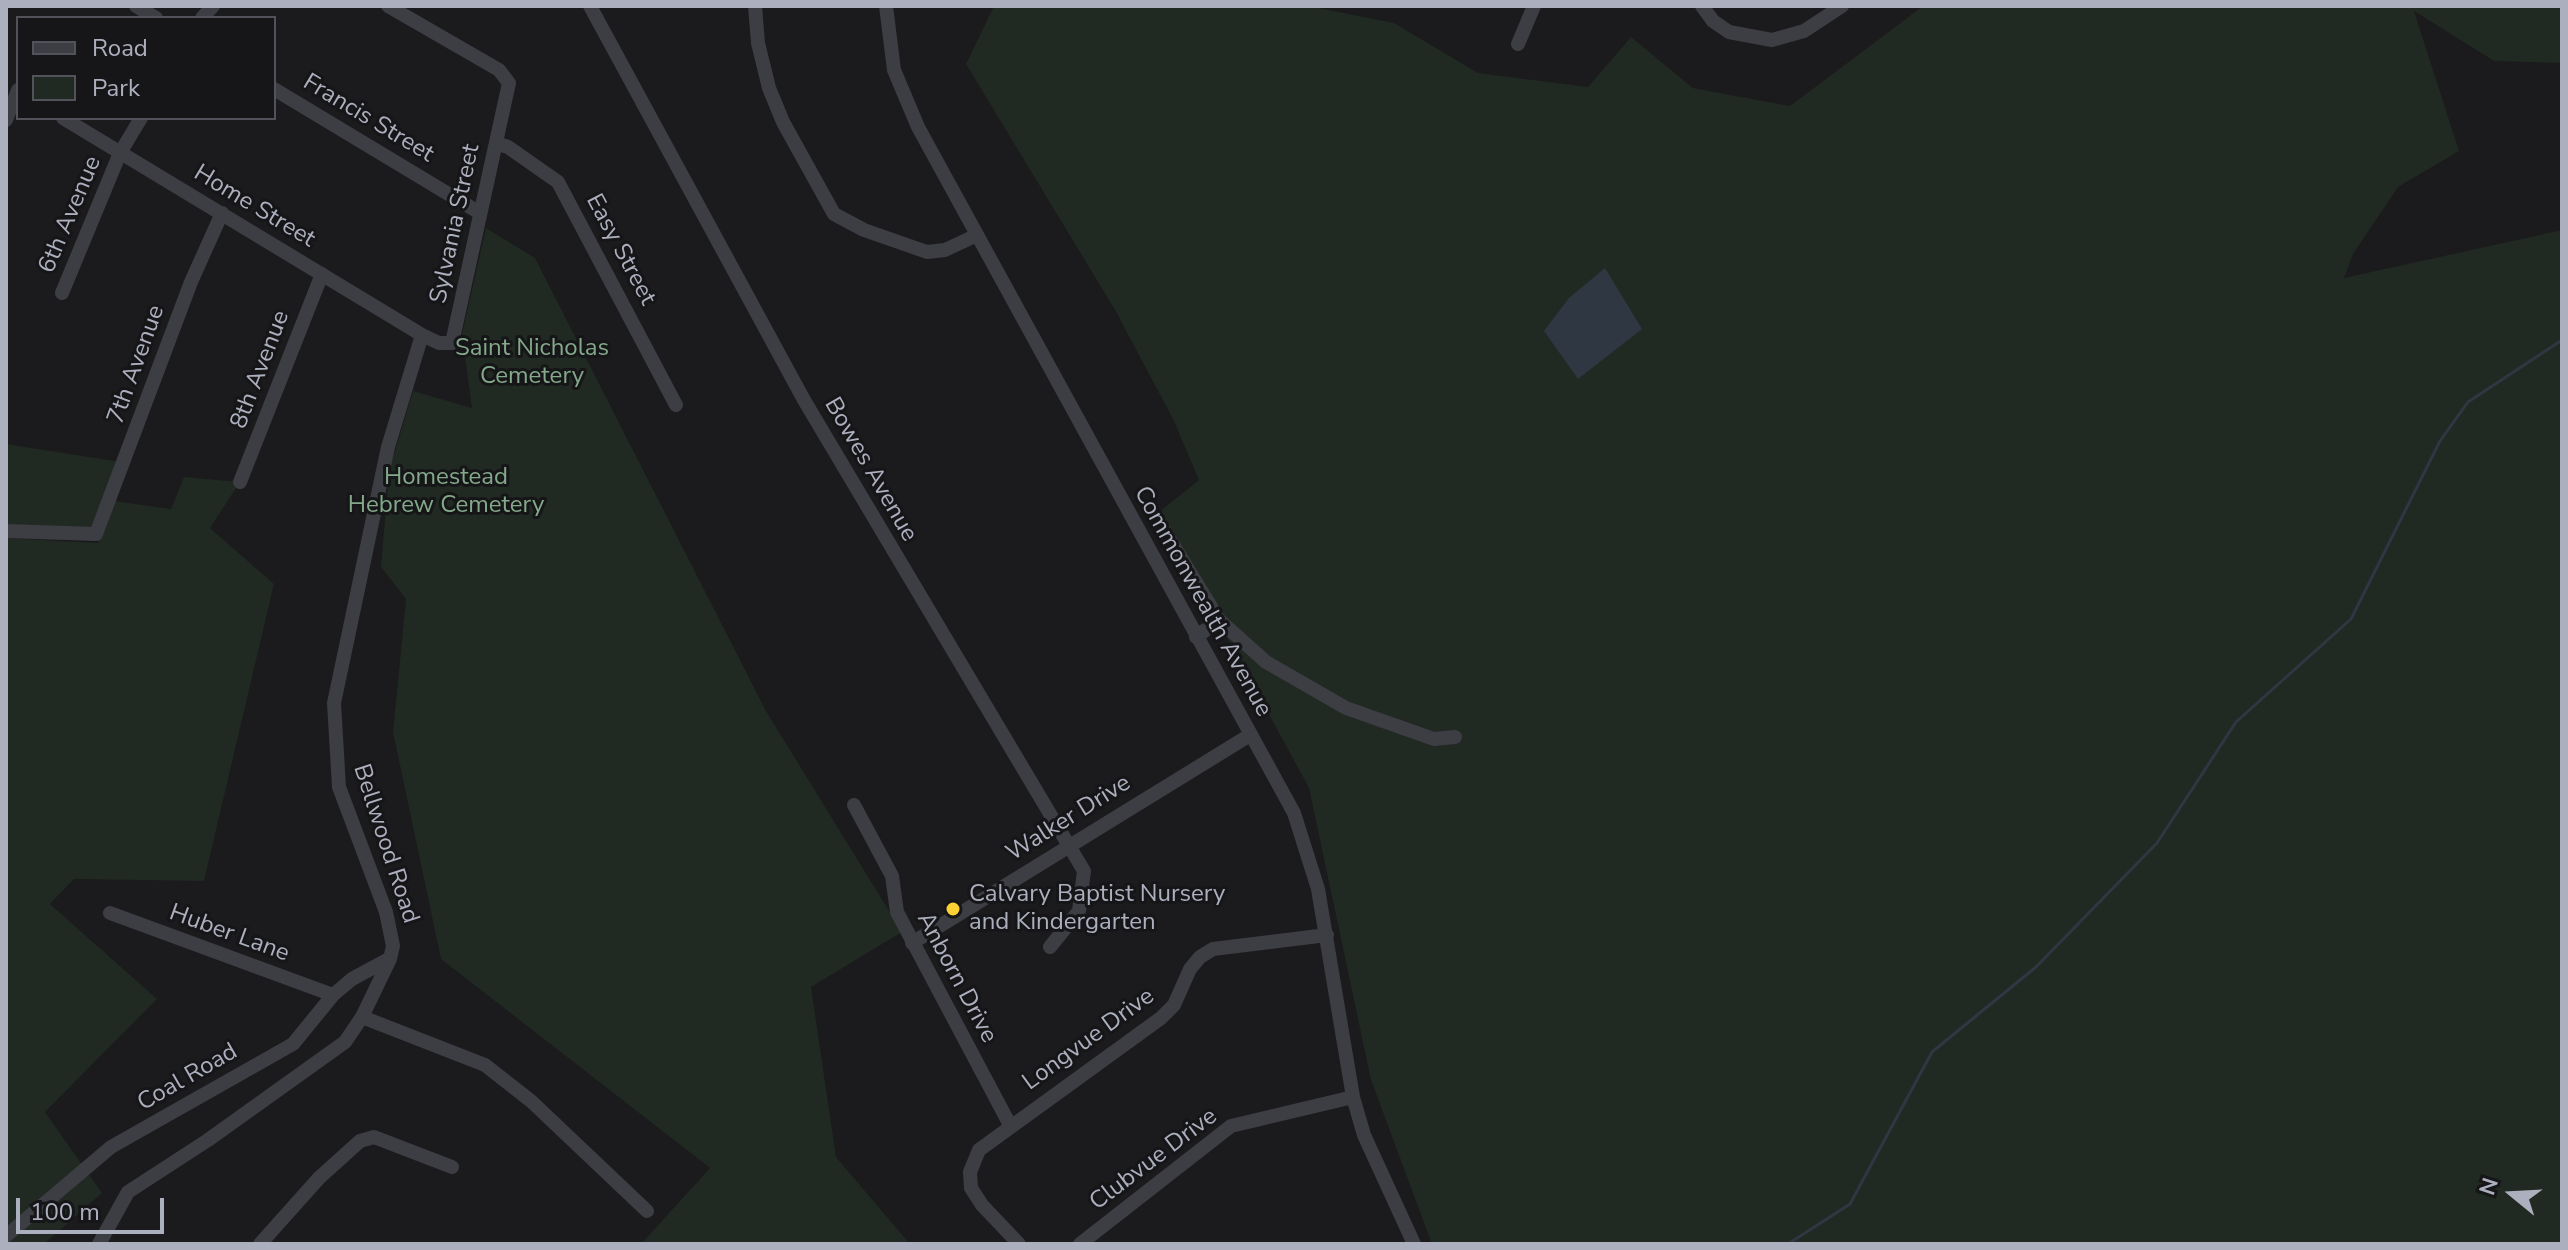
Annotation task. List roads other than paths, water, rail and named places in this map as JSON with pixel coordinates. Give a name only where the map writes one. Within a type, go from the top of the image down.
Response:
[{"type":"street","name":"Sylvania Street","points":[[388,6],[499,70],[509,83],[452,343],[422,335]]},
{"type":"street","name":"Bowes Avenue","points":[[590,6],[804,400],[1084,871],[1084,893],[1079,911],[1050,947]]},
{"type":"street","points":[[755,6],[758,43],[769,88],[783,122],[834,214],[864,230],[927,252],[945,250],[977,235]]},
{"type":"street","name":"Commonwealth Avenue","points":[[886,6],[890,50],[901,90],[977,235],[1294,813],[1318,889],[1353,1097],[1364,1135],[1414,1244]]},
{"type":"street","points":[[1518,44],[1534,6]]},
{"type":"street","points":[[1702,6],[1713,21],[1729,32],[1772,40],[1804,31],[1842,6]]},
{"type":"street","name":"Francis Street","points":[[276,90],[480,213]]},
{"type":"street","points":[[6,120],[16,95]]},
{"type":"street","name":"Home Street","points":[[66,120],[422,335]]},
{"type":"street","name":"6th Avenue","points":[[62,293],[120,153],[140,120]]},
{"type":"street","name":"Easy Street","points":[[496,143],[508,147],[558,182],[676,405]]},
{"type":"street","name":"7th Avenue","points":[[6,531],[96,534],[191,282],[222,213]]},
{"type":"street","name":"8th Avenue","points":[[240,482],[322,274]]},
{"type":"street","name":"Bellwood Road","points":[[99,1244],[128,1192],[208,1140],[345,1042],[362,1017],[390,959],[393,946],[386,912],[339,787],[334,703],[388,447],[422,335]]},
{"type":"street","points":[[1156,517],[1219,620],[1266,662],[1346,708],[1434,739],[1455,737]]},
{"type":"street","points":[[1196,637],[1219,620]]},
{"type":"street","name":"Walker Drive","points":[[912,943],[1250,735]]},
{"type":"street","name":"Anborn Drive","points":[[854,805],[892,876],[897,912],[912,943],[1010,1125]]},
{"type":"street","name":"Huber Lane","points":[[110,913],[333,995]]},
{"type":"street","name":"Longvue Drive","points":[[1019,1244],[982,1205],[971,1188],[970,1172],[979,1150],[1161,1018],[1174,1005],[1190,969],[1200,957],[1213,949],[1327,935]]},
{"type":"street","name":"Coal Road","points":[[6,1236],[111,1147],[293,1044],[333,995],[352,979],[390,959]]},
{"type":"street","points":[[362,1017],[485,1065],[531,1101],[647,1211]]},
{"type":"street","name":"Clubvue Drive","points":[[1080,1244],[1231,1126],[1353,1097]]},
{"type":"street","points":[[260,1244],[327,1169],[360,1141],[374,1137],[452,1167]]},
{"type":"waterway","points":[[1788,1244],[1850,1204],[1932,1052],[2036,967],[2157,843],[2236,722],[2351,619],[2440,441],[2468,402],[2562,340]]},
{"type":"place","name":"Calvary Baptist Nursery and Kindergarten","points":[[953,909]]},
{"type":"park label","name":"Saint Nicholas Cemetery","points":[[532,363]]},
{"type":"park label","name":"Homestead Hebrew Cemetery","points":[[446,492]]}]
